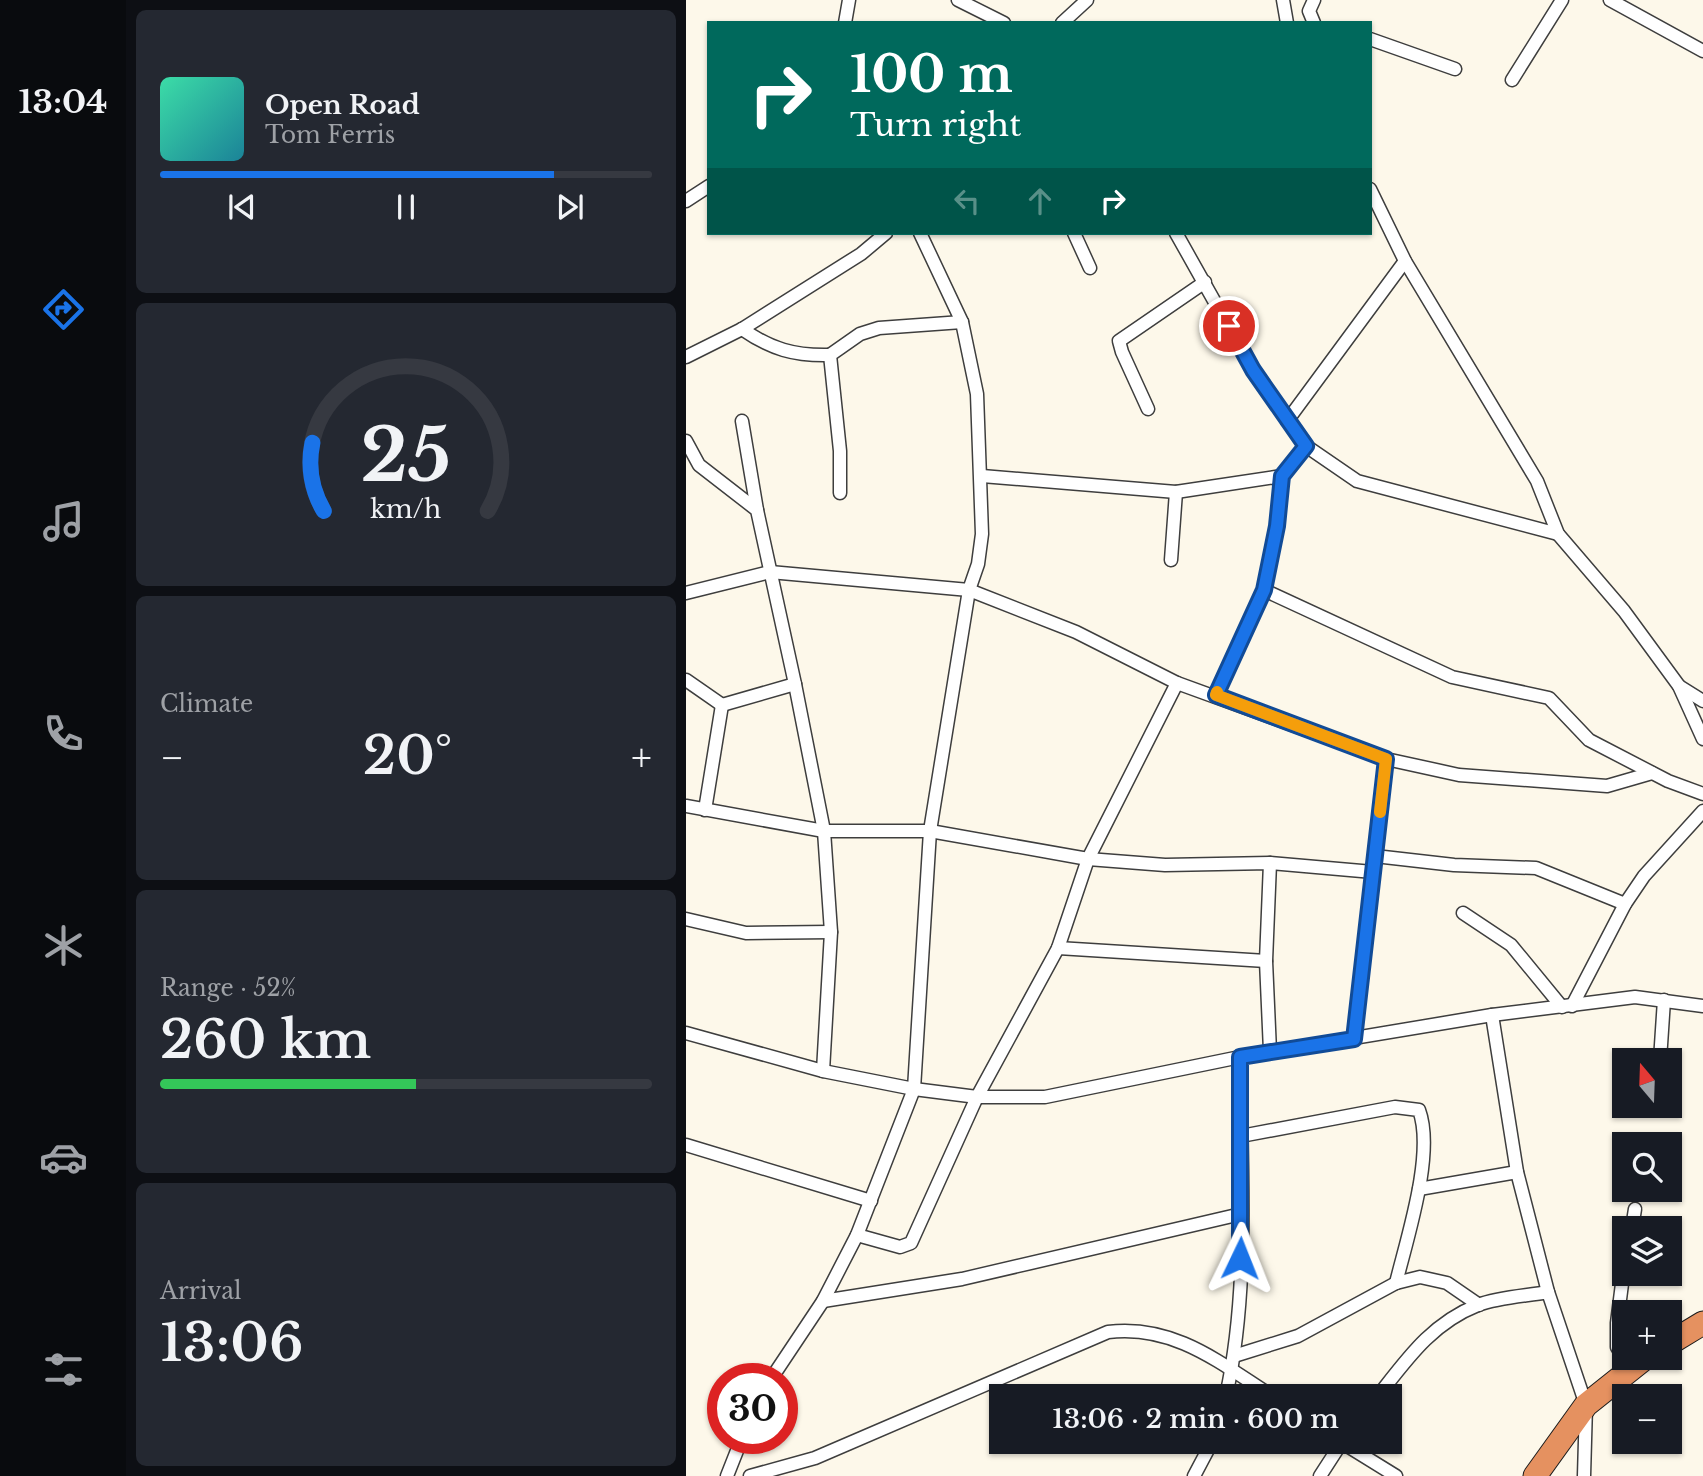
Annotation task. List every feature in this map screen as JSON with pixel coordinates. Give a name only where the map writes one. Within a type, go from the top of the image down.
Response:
[{"type":"highway","points":[[1682,1336],[1703,1323]]},
{"type":"highway","points":[[1535,1476],[1586,1405],[1628,1370]]},
{"type":"street","points":[[845,21],[849,0]]},
{"type":"street","points":[[958,0],[1000,21]]},
{"type":"street","points":[[1064,21],[1087,0]]},
{"type":"street","points":[[1283,0],[1287,21]]},
{"type":"street","points":[[1313,21],[1309,11],[1314,0]]},
{"type":"street","points":[[1512,80],[1562,0]]},
{"type":"street","points":[[1610,0],[1703,51]]},
{"type":"street","points":[[1372,40],[1417,53],[1455,69]]},
{"type":"street","points":[[686,201],[707,188]]},
{"type":"street","points":[[1372,193],[1405,261],[1537,481],[1558,534],[1624,611],[1679,685],[1703,739]]},
{"type":"street","points":[[686,357],[742,329],[861,254],[884,235]]},
{"type":"street","points":[[782,1363],[823,1301],[857,1235],[914,1089],[930,831],[969,590],[982,548],[982,476],[977,394],[961,322],[921,235]]},
{"type":"street","points":[[1075,235],[1090,268]]},
{"type":"street","points":[[1177,235],[1253,370],[1306,446],[1357,481],[1558,534]]},
{"type":"street","points":[[1287,421],[1405,261]]},
{"type":"street","points":[[1148,409],[1119,341],[1205,282]]},
{"type":"street","points":[[742,329],[774,349],[799,356],[830,355],[860,334],[879,328],[961,322]]},
{"type":"street","points":[[830,355],[840,451],[839,494]]},
{"type":"street","points":[[743,421],[757,510],[824,831],[831,932],[823,1071]]},
{"type":"street","points":[[686,441],[699,465],[757,510]]},
{"type":"street","points":[[1216,695],[1264,590],[1277,526],[1282,476],[1306,446]]},
{"type":"street","points":[[982,476],[1176,492],[1282,476]]},
{"type":"street","points":[[1171,560],[1176,492]]},
{"type":"street","points":[[686,593],[770,572],[969,590],[1076,632],[1177,683],[1386,759],[1459,775],[1607,786],[1652,773]]},
{"type":"street","points":[[1264,590],[1452,677],[1549,698],[1589,740],[1652,773],[1703,793]]},
{"type":"street","points":[[686,680],[722,705]]},
{"type":"street","points":[[857,1235],[900,1247],[911,1243],[977,1097],[1058,948],[1088,859],[1177,683]]},
{"type":"street","points":[[722,705],[795,684]]},
{"type":"street","points":[[1679,685],[1703,701]]},
{"type":"street","points":[[705,810],[722,705]]},
{"type":"street","points":[[1354,1039],[1386,759]]},
{"type":"street","points":[[686,806],[824,831],[930,831],[1088,859],[1165,865],[1270,863],[1373,872]]},
{"type":"street","points":[[1567,1007],[1625,904],[1644,876],[1703,811]]},
{"type":"street","points":[[1375,856],[1454,865],[1536,868],[1625,904]]},
{"type":"street","points":[[1270,863],[1266,961],[1270,1051]]},
{"type":"street","points":[[1463,913],[1511,945],[1567,1007]]},
{"type":"street","points":[[686,919],[746,933],[831,932]]},
{"type":"street","points":[[1058,948],[1266,961]]},
{"type":"street","points":[[686,1032],[823,1071],[914,1089],[977,1097],[1045,1097],[1270,1051],[1492,1015],[1635,997],[1703,1006]]},
{"type":"street","points":[[1661,1048],[1664,1000]]},
{"type":"street","points":[[1492,1015],[1517,1172],[1548,1292],[1586,1405],[1584,1476]]},
{"type":"street","points":[[1229,1384],[1234,1356],[1241,1214],[1240,1057]]},
{"type":"street","points":[[1241,1136],[1410,1107],[1419,1110],[1424,1122],[1419,1189],[1396,1283]]},
{"type":"street","points":[[686,1145],[871,1201]]},
{"type":"street","points":[[1419,1189],[1517,1172]]},
{"type":"street","points":[[1634,1216],[1635,1209]]},
{"type":"street","points":[[823,1301],[962,1279],[1241,1214]]},
{"type":"street","points":[[1234,1356],[1298,1336],[1396,1283],[1420,1277],[1435,1279],[1479,1305]]},
{"type":"street","points":[[1387,1384],[1423,1338],[1479,1305],[1548,1292]]},
{"type":"street","points":[[750,1476],[815,1458],[1108,1332],[1128,1329],[1199,1348],[1253,1384]]},
{"type":"street","points":[[727,1476],[736,1454]]},
{"type":"street","points":[[1194,1476],[1206,1454]]},
{"type":"street","points":[[1320,1476],[1334,1454]]},
{"type":"street","points":[[1361,1454],[1396,1476]]},
{"type":"slow traffic","points":[[1217,692],[1216,695],[1386,759],[1380,812]]},
{"type":"route","points":[[1229,326],[1253,370],[1306,446],[1282,476],[1277,526],[1264,590],[1216,695],[1386,759],[1354,1039],[1240,1057],[1240,1258]]}]
